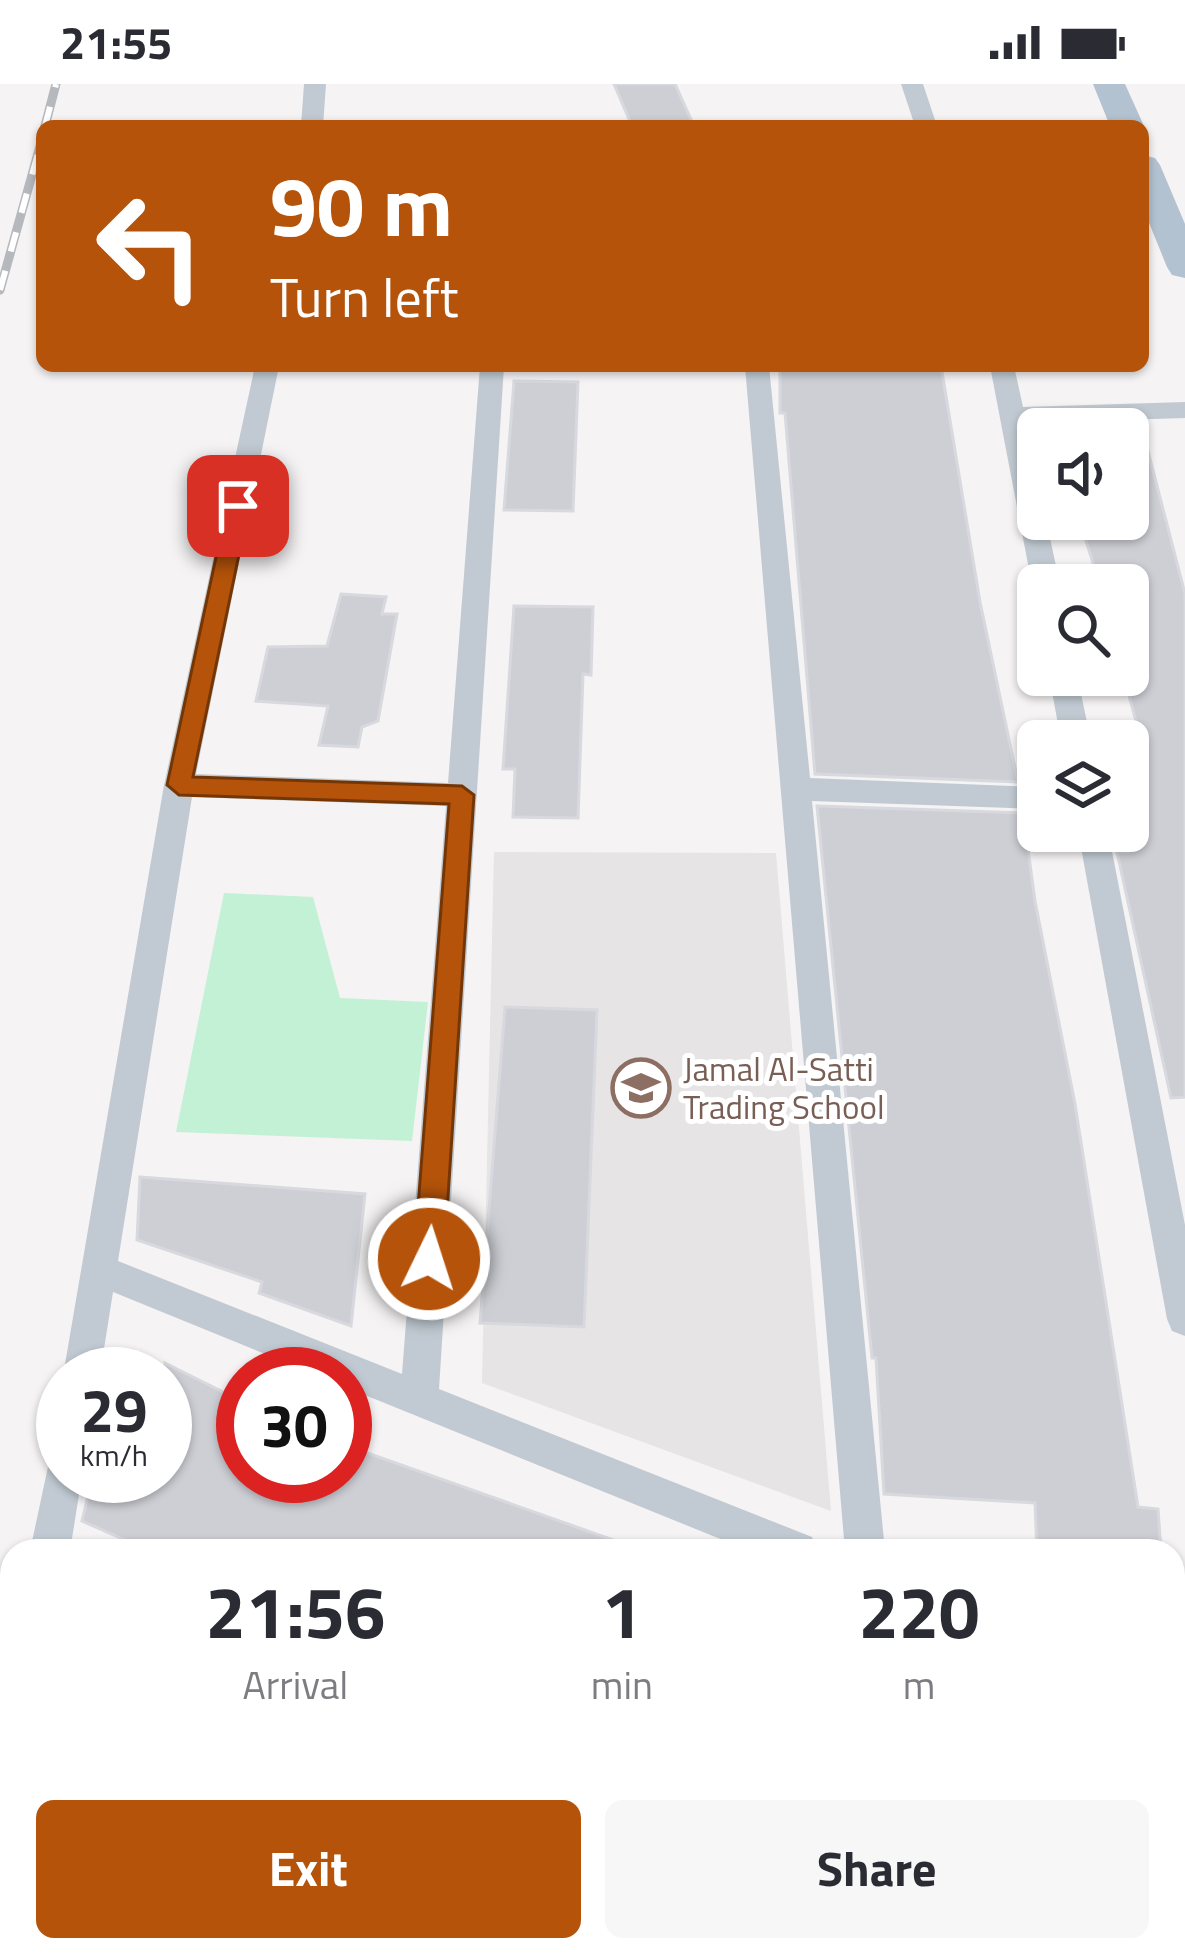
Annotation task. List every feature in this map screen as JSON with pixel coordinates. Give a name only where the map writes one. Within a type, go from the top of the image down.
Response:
[{"type":"main road","points":[[1109,84],[1124,120]]},
{"type":"main road","points":[[1149,180],[1185,267]]},
{"type":"street","points":[[312,120],[315,84]]},
{"type":"street","points":[[913,84],[924,120]]},
{"type":"street","points":[[86,1347],[179,785],[266,372]]},
{"type":"street","points":[[419,1399],[492,372]]},
{"type":"street","points":[[758,372],[864,1539]]},
{"type":"street","points":[[1003,372],[1042,564]]},
{"type":"street","points":[[1014,415],[1185,410]]},
{"type":"street","points":[[179,785],[462,795]]},
{"type":"street","points":[[795,789],[1017,797]]},
{"type":"street","points":[[1097,852],[1185,1319]]},
{"type":"street","points":[[99,1270],[768,1539]]},
{"type":"street","points":[[52,1539],[58,1503]]},
{"type":"shaded area","name":"Jamal Al-Satti Trading School","points":[[494,852],[776,853],[831,1511],[482,1383]]},
{"type":"green space","points":[[224,893],[313,897],[340,998],[428,1002],[412,1141],[176,1132]]},
{"type":"building","points":[[614,84],[675,84],[691,120],[629,120]]},
{"type":"building","points":[[780,372],[942,372],[980,602],[1017,782],[815,774],[785,413],[780,413]]},
{"type":"building","points":[[514,381],[578,382],[573,511],[504,510]]},
{"type":"building","points":[[1149,455],[1185,594],[1185,1097],[1171,1098],[1117,852],[1149,852],[1149,720],[1136,720],[1129,696],[1149,696],[1149,564],[1093,564],[1086,540],[1149,540]]},
{"type":"building","points":[[341,594],[386,597],[382,614],[397,614],[378,721],[362,727],[358,747],[319,745],[328,706],[256,701],[268,647],[327,646]]},
{"type":"building","points":[[514,606],[593,607],[591,675],[583,674],[578,818],[513,817],[515,769],[503,769]]},
{"type":"building","points":[[817,806],[1017,813],[1017,852],[1028,852],[1075,1104],[1138,1507],[1158,1509],[1160,1539],[1036,1539],[1035,1503],[884,1494],[876,1358],[872,1358]]},
{"type":"building","points":[[505,1007],[597,1010],[584,1327],[480,1323]]},
{"type":"building","points":[[140,1177],[365,1194],[351,1326],[259,1293],[262,1282],[137,1240]]},
{"type":"building","points":[[192,1376],[216,1388],[216,1503],[372,1503],[372,1455],[610,1539],[123,1539],[82,1521],[86,1503],[192,1503]]},
{"type":"railway","points":[[47,120],[56,84]]},
{"type":"railway","points":[[0,290],[36,161]]},
{"type":"place","name":"Jamal Al-Satti Trading School","points":[[641,1088]]},
{"type":"route","points":[[238,506],[179,785],[462,795],[429,1259]]}]
